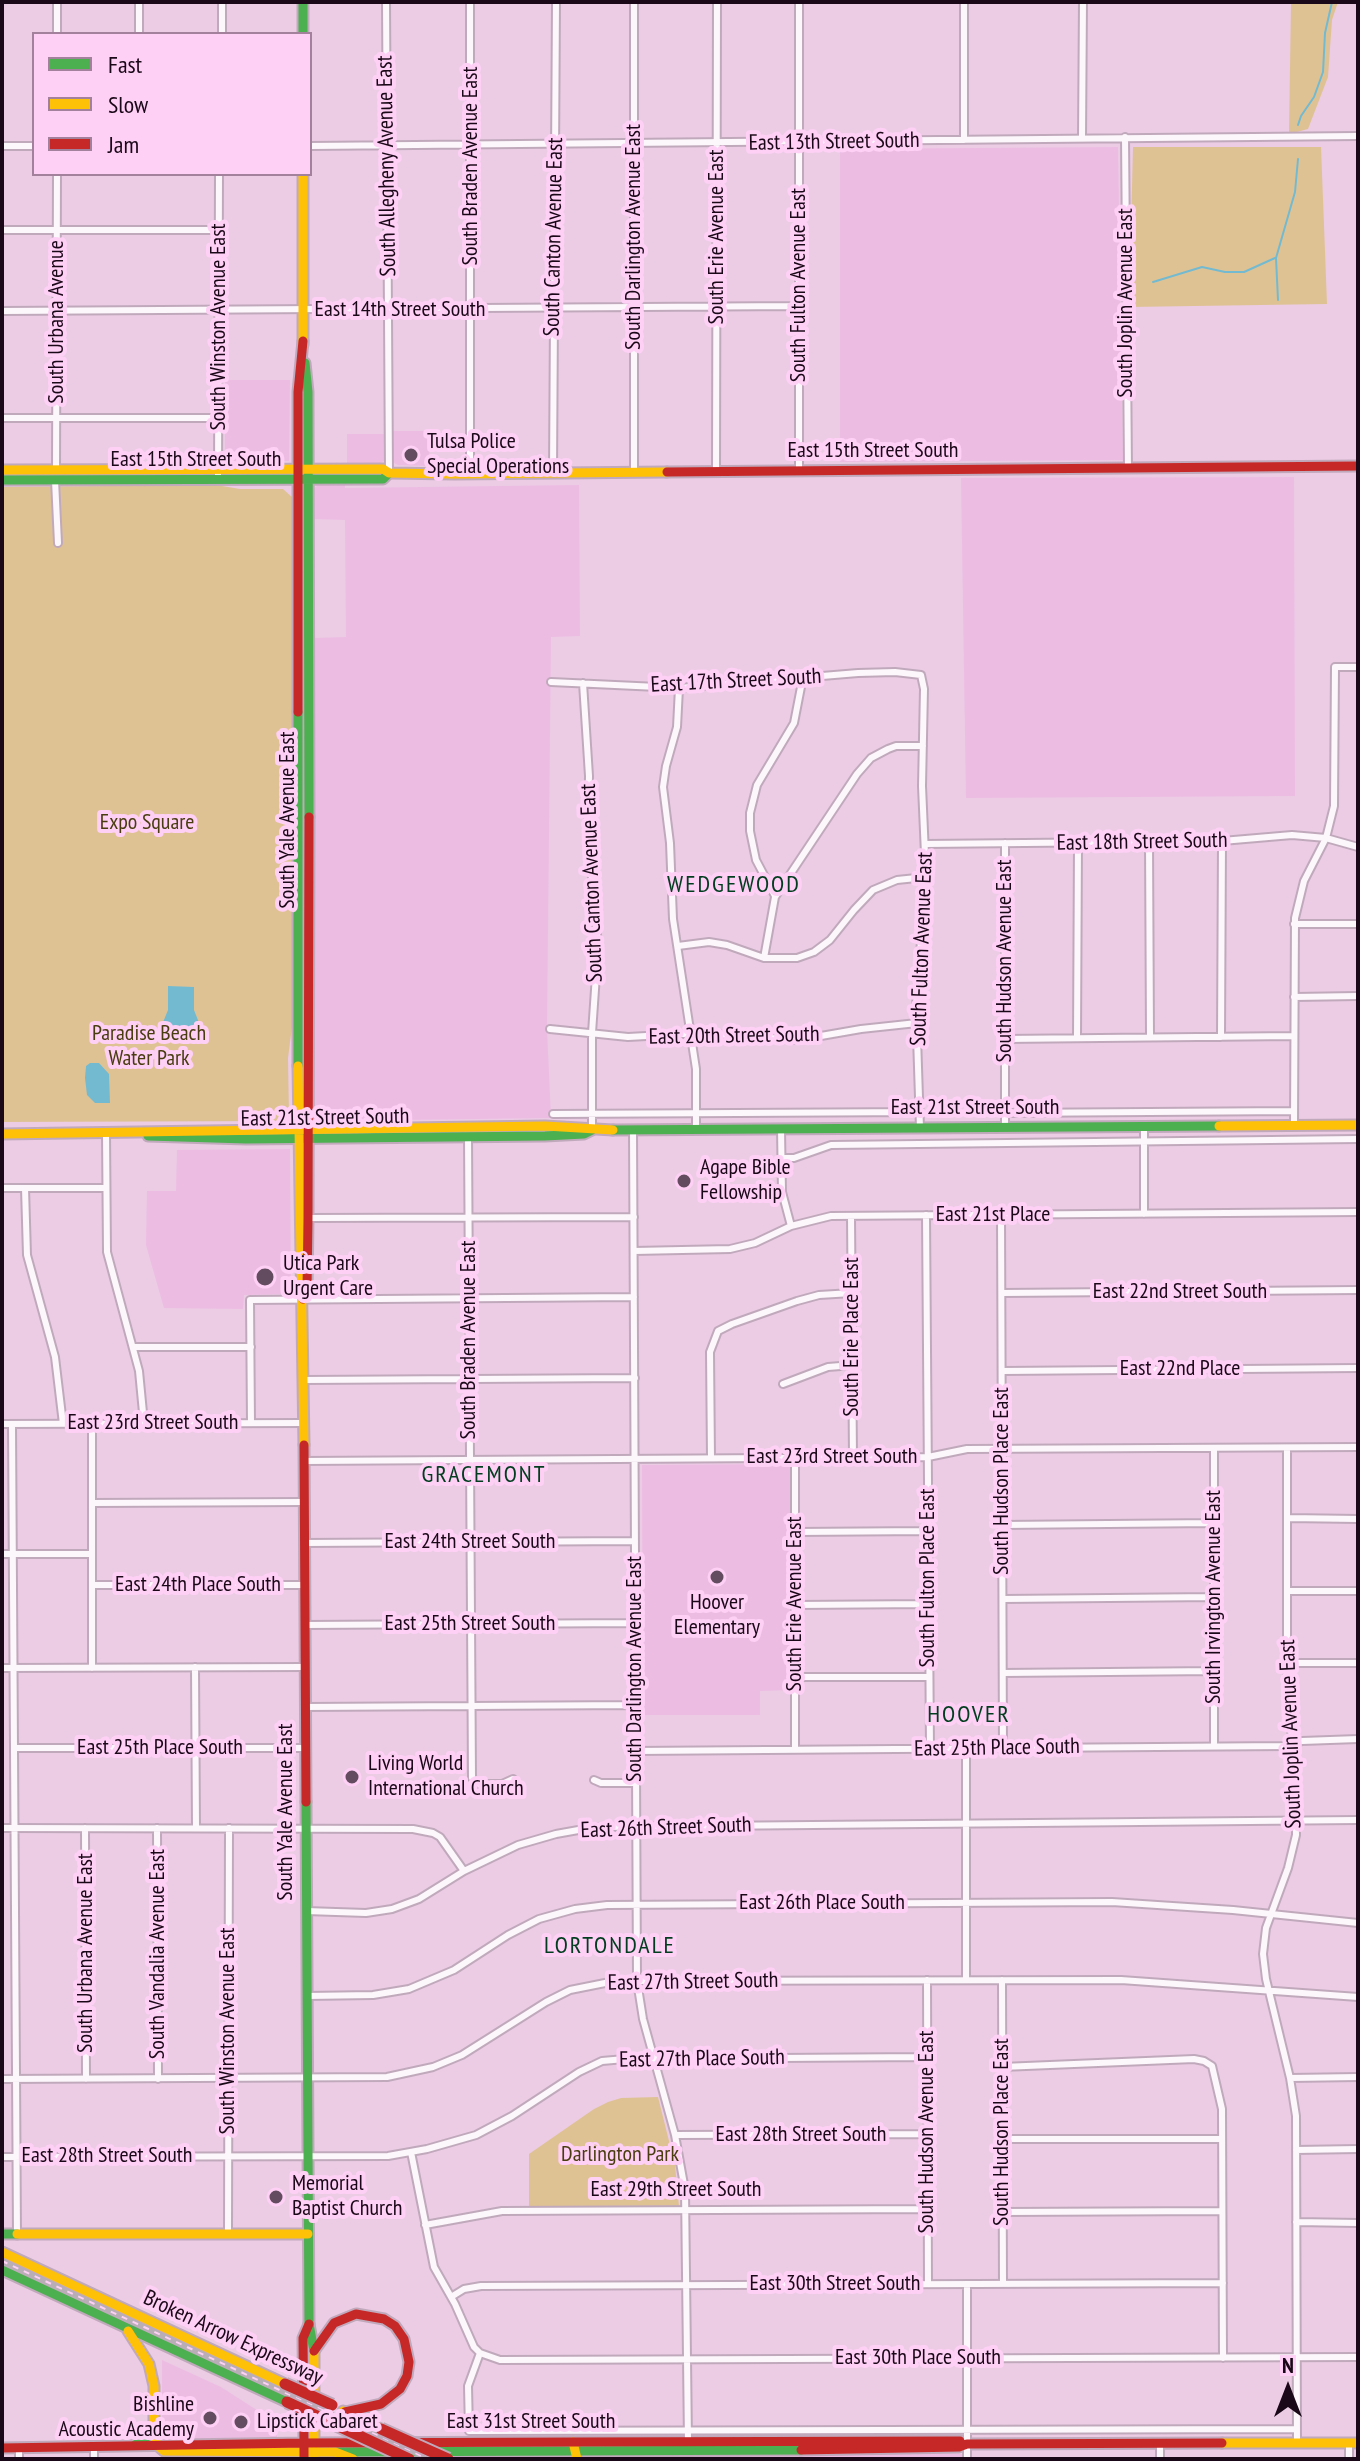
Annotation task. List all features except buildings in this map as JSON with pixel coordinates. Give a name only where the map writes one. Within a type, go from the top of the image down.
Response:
[{"type":"main road","points":[[303,2],[303,32]]},
{"type":"main road","name":"South Yale Avenue East","points":[[303,176],[303,1133],[300,1289],[303,1299],[304,1380],[309,2324],[314,2351],[309,2451]]},
{"type":"main road","name":"East 15th Street South","points":[[2,470],[56,475],[303,475],[383,469],[389,473],[470,474],[1358,466]]},
{"type":"main road","name":"East 15th Street South","points":[[2,480],[56,475]]},
{"type":"main road","name":"East 21st Street South","points":[[2,1134],[106,1133],[181,1138],[303,1133],[1358,1125]]},
{"type":"main road","name":"South Yale Avenue East","points":[[303,1133],[308,1218],[307,1289],[303,1299]]},
{"type":"main road","points":[[2,2234],[308,2234]]},
{"type":"main road","name":"Broken Arrow Expressway","points":[[2,2252],[448,2459]]},
{"type":"main road","name":"Broken Arrow Expressway","points":[[2,2270],[409,2459]]},
{"type":"main road","points":[[314,2351],[334,2323],[356,2314],[384,2319],[395,2326],[404,2339],[409,2362],[407,2376],[400,2389],[381,2404],[345,2412]]},
{"type":"main road","name":"South Yale Avenue East","points":[[309,2324],[303,2338],[309,2451]]},
{"type":"main road","points":[[126,2328],[147,2358],[152,2371],[154,2427],[161,2448]]},
{"type":"main road","points":[[135,2445],[148,2436],[154,2427]]},
{"type":"main road","name":"East 31st Street South","points":[[2,2448],[19,2454],[161,2448],[335,2452],[575,2450],[688,2441],[828,2450],[959,2447],[967,2444],[1353,2443]]},
{"type":"main road","name":"East 31st Street South","points":[[94,2453],[135,2445],[218,2455],[309,2451],[575,2450]]},
{"type":"main road","points":[[335,2452],[353,2459]]},
{"type":"street","points":[[57,2],[57,32]]},
{"type":"street","points":[[139,2],[139,32]]},
{"type":"street","points":[[222,2],[222,32]]},
{"type":"street","name":"South Allegheny Avenue East","points":[[386,2],[389,473]]},
{"type":"street","name":"South Braden Avenue East","points":[[470,2],[470,474]]},
{"type":"street","name":"South Canton Avenue East","points":[[553,473],[556,2]]},
{"type":"street","name":"South Darlington Avenue East","points":[[634,2],[634,473]]},
{"type":"street","name":"South Erie Avenue East","points":[[716,471],[717,2]]},
{"type":"street","name":"South Fulton Avenue East","points":[[799,2],[799,471]]},
{"type":"street","points":[[964,2],[964,140]]},
{"type":"street","points":[[1082,138],[1083,2]]},
{"type":"street","name":"East 13th Street South","points":[[312,146],[1358,136]]},
{"type":"street","name":"South Joplin Avenue East","points":[[1125,137],[1128,468]]},
{"type":"street","points":[[2,146],[32,146]]},
{"type":"street","name":"South Urbana Avenue","points":[[57,176],[58,543]]},
{"type":"street","name":"South Winston Avenue East","points":[[218,475],[219,176]]},
{"type":"street","points":[[2,230],[219,230]]},
{"type":"street","name":"East 14th Street South","points":[[2,311],[798,306]]},
{"type":"street","points":[[2,418],[218,418]]},
{"type":"street","points":[[1294,1125],[1294,924],[1304,881],[1326,838],[1335,793],[1335,667],[1358,667]]},
{"type":"street","name":"East 17th Street South","points":[[551,682],[679,688],[801,677],[895,672],[921,675]]},
{"type":"street","name":"South Fulton Avenue East","points":[[920,1128],[917,986],[926,877],[924,689],[921,675]]},
{"type":"street","points":[[775,897],[756,860],[750,813],[757,785],[794,723],[801,677]]},
{"type":"street","name":"South Canton Avenue East","points":[[583,683],[589,776],[588,832],[598,946],[592,1033],[592,1130]]},
{"type":"street","points":[[679,688],[677,727],[663,787],[670,843],[673,919],[692,1034],[696,1130]]},
{"type":"street","points":[[764,958],[775,897],[857,774],[871,758],[896,746],[923,746]]},
{"type":"street","name":"East 18th Street South","points":[[925,844],[1222,841],[1292,835],[1326,838],[1358,847]]},
{"type":"street","points":[[1221,1037],[1222,841]]},
{"type":"street","points":[[1149,842],[1150,1037]]},
{"type":"street","name":"South Hudson Avenue East","points":[[1005,843],[1005,1127]]},
{"type":"street","points":[[1077,1038],[1078,843]]},
{"type":"street","points":[[678,946],[717,944],[764,958],[787,960],[814,952],[837,933],[873,890],[897,880],[926,877]]},
{"type":"street","points":[[1294,924],[1358,924]]},
{"type":"street","points":[[1294,997],[1358,996]]},
{"type":"street","name":"East 20th Street South","points":[[550,1029],[628,1037],[692,1034],[798,1040],[917,1023]]},
{"type":"street","points":[[1004,1039],[1294,1036]]},
{"type":"street","name":"East 21st Street South","points":[[1004,1113],[1294,1111]]},
{"type":"street","name":"East 21st Street South","points":[[553,1114],[920,1112]]},
{"type":"street","points":[[1144,1126],[1144,1214]]},
{"type":"street","points":[[781,1129],[782,1192],[791,1226]]},
{"type":"street","name":"South Darlington Avenue East","points":[[633,1130],[637,1981],[653,2058],[683,2172],[688,2441]]},
{"type":"street","name":"South Braden Avenue East","points":[[465,1132],[469,1218],[472,1778],[475,1783],[502,1784],[513,1779]]},
{"type":"street","points":[[106,1133],[110,1270],[134,1347],[144,1423]]},
{"type":"street","name":"East 21st Street South","points":[[782,1158],[794,1158],[831,1145],[1358,1139]]},
{"type":"street","points":[[2,1188],[106,1188]]},
{"type":"street","points":[[25,1188],[27,1255],[58,1372],[63,1424]]},
{"type":"street","name":"East 21st Place","points":[[634,1251],[730,1249],[755,1243],[814,1219],[851,1216],[1358,1212]]},
{"type":"street","name":"South Fulton Place East","points":[[926,1215],[930,1748]]},
{"type":"street","name":"South Hudson Place East","points":[[1001,1215],[1003,1748]]},
{"type":"street","name":"South Erie Place East","points":[[851,1216],[853,1457]]},
{"type":"street","points":[[308,1218],[634,1217]]},
{"type":"street","name":"East 22nd Street South","points":[[1002,1293],[1358,1290]]},
{"type":"street","points":[[711,1458],[710,1352],[718,1331],[797,1301],[819,1295],[852,1293]]},
{"type":"street","points":[[251,1423],[250,1300],[634,1297]]},
{"type":"street","points":[[134,1347],[251,1347]]},
{"type":"street","points":[[783,1384],[828,1367],[853,1365]]},
{"type":"street","name":"East 22nd Place","points":[[1002,1371],[1358,1368]]},
{"type":"street","points":[[304,1380],[635,1378]]},
{"type":"street","name":"East 23rd Street South","points":[[2,1424],[304,1423]]},
{"type":"street","points":[[12,1424],[17,2234]]},
{"type":"street","points":[[92,1424],[92,1668]]},
{"type":"street","name":"East 23rd Street South","points":[[304,1461],[928,1457],[956,1450],[1358,1447]]},
{"type":"street","name":"South Irvington Avenue East","points":[[1214,1448],[1214,1746]]},
{"type":"street","name":"South Joplin Avenue East","points":[[1287,1448],[1287,1707],[1294,1744],[1296,1820],[1294,1847],[1266,1928],[1263,1954],[1296,2116],[1297,2443]]},
{"type":"street","name":"South Erie Avenue East","points":[[795,1458],[795,1750]]},
{"type":"street","points":[[92,1503],[304,1502]]},
{"type":"street","points":[[1288,1518],[1358,1519]]},
{"type":"street","points":[[1002,1525],[1214,1523]]},
{"type":"street","points":[[795,1532],[928,1531]]},
{"type":"street","name":"East 24th Street South","points":[[304,1543],[635,1541]]},
{"type":"street","points":[[2,1554],[92,1554]]},
{"type":"street","name":"East 24th Place South","points":[[92,1585],[304,1585]]},
{"type":"street","points":[[1288,1591],[1358,1591]]},
{"type":"street","points":[[1003,1599],[1214,1597]]},
{"type":"street","points":[[795,1605],[929,1604]]},
{"type":"street","name":"East 25th Street South","points":[[304,1625],[635,1623]]},
{"type":"street","points":[[1288,1663],[1358,1663]]},
{"type":"street","points":[[195,1667],[196,1828]]},
{"type":"street","points":[[2,1668],[305,1667]]},
{"type":"street","points":[[1003,1673],[1214,1671]]},
{"type":"street","points":[[795,1677],[929,1677]]},
{"type":"street","points":[[305,1707],[635,1705]]},
{"type":"street","name":"East 25th Place South","points":[[635,1751],[1287,1746],[1322,1739],[1358,1739]]},
{"type":"street","name":"East 25th Place South","points":[[14,1748],[306,1748]]},
{"type":"street","points":[[966,1748],[966,1980]]},
{"type":"street","points":[[594,1780],[601,1783],[636,1783]]},
{"type":"street","name":"East 26th Street South","points":[[306,1911],[366,1913],[392,1909],[419,1899],[498,1853],[538,1838],[595,1827],[1358,1820]]},
{"type":"street","points":[[2,1828],[413,1829],[433,1833],[446,1843],[464,1871]]},
{"type":"street","name":"South Urbana Avenue East","points":[[85,1828],[86,2079]]},
{"type":"street","name":"South Vandalia Avenue East","points":[[157,1828],[158,2079]]},
{"type":"street","name":"South Winston Avenue East","points":[[228,2235],[229,1828]]},
{"type":"street","name":"East 26th Place South","points":[[307,1996],[373,1995],[409,1989],[454,1970],[539,1919],[586,1907],[636,1904],[1112,1902],[1358,1923]]},
{"type":"street","name":"South Hudson Avenue East","points":[[927,1980],[928,2284]]},
{"type":"street","name":"South Hudson Place East","points":[[1002,1980],[1003,2284]]},
{"type":"street","name":"East 27th Street South","points":[[2,2079],[387,2077],[433,2067],[477,2047],[546,2002],[570,1990],[598,1983],[1155,1981],[1358,1997]]},
{"type":"street","name":"East 27th Place South","points":[[307,2157],[375,2156],[450,2143],[495,2126],[579,2072],[602,2061],[927,2057]]},
{"type":"street","points":[[1002,2067],[1194,2059],[1207,2063],[1214,2071],[1220,2094],[1222,2139],[1223,2358]]},
{"type":"street","points":[[1290,2078],[1358,2077]]},
{"type":"street","name":"East 28th Street South","points":[[675,2135],[928,2134]]},
{"type":"street","points":[[1003,2139],[1222,2139]]},
{"type":"street","points":[[1296,2150],[1358,2149]]},
{"type":"street","points":[[411,2152],[434,2267],[471,2342],[480,2353]]},
{"type":"street","name":"East 28th Street South","points":[[2,2157],[307,2157]]},
{"type":"street","name":"East 29th Street South","points":[[425,2225],[502,2211],[928,2209]]},
{"type":"street","points":[[1002,2212],[1222,2211]]},
{"type":"street","points":[[1296,2222],[1358,2223]]},
{"type":"street","name":"East 30th Street South","points":[[451,2297],[464,2289],[481,2286],[1223,2283]]},
{"type":"street","points":[[967,2284],[967,2459]]},
{"type":"street","name":"East 30th Place South","points":[[480,2353],[510,2361],[1358,2357]]},
{"type":"street","name":"East 31st Street South","points":[[480,2353],[468,2386],[469,2431],[688,2441],[967,2430],[1296,2429]]},
{"type":"street","points":[[1349,2459],[1353,2443]]},
{"type":"street","points":[[1160,2444],[1160,2459]]},
{"type":"shaded area","points":[[1118,147],[1123,460],[840,462],[840,149]]},
{"type":"shaded area","points":[[225,380],[290,380],[289,461],[225,461]]},
{"type":"shaded area","points":[[392,431],[430,431],[429,466],[392,462]]},
{"type":"shaded area","points":[[347,434],[385,434],[385,460],[378,465],[347,466]]},
{"type":"shaded area","points":[[1294,477],[1295,796],[966,798],[961,478]]},
{"type":"shaded area","points":[[320,484],[345,484],[345,488],[579,485],[580,636],[551,637],[547,1029],[551,1118],[322,1121],[313,1112],[315,638],[346,637],[345,520],[313,519],[314,488]]},
{"type":"shaded area","points":[[290,1149],[291,1294],[244,1295],[243,1309],[164,1308],[146,1245],[147,1191],[176,1191],[177,1150]]},
{"type":"shaded area","name":"Hoover Elementary","points":[[791,1464],[792,1690],[760,1691],[760,1715],[643,1715],[642,1465]]},
{"type":"shaded area","points":[[162,2360],[221,2387],[277,2423],[277,2438],[164,2442]]},
{"type":"shaded area","points":[[963,2454],[963,2459],[587,2459],[587,2455]]},
{"type":"green space","points":[[1291,2],[1338,2],[1332,20],[1328,77],[1308,129],[1289,134]]},
{"type":"green space","points":[[1133,147],[1321,147],[1327,304],[1129,307]]},
{"type":"green space","name":"Expo Square","points":[[216,485],[240,489],[283,489],[293,498],[292,1027],[288,1058],[289,1115],[282,1121],[2,1122],[2,487]]},
{"type":"green space","name":"Darlington Park","points":[[658,2097],[675,2165],[679,2206],[529,2206],[529,2154],[608,2102],[621,2098]]},
{"type":"water","points":[[168,986],[194,987],[194,1010],[205,1038],[180,1043],[157,1037],[168,1010]]},
{"type":"water","points":[[99,1063],[109,1074],[110,1103],[95,1103],[87,1095],[86,1066]]},
{"type":"waterway","points":[[1298,125],[1314,97],[1323,72],[1325,33],[1332,2]]},
{"type":"waterway","points":[[1278,300],[1276,258],[1295,192],[1298,159]]},
{"type":"waterway","points":[[1153,282],[1202,267],[1244,272],[1275,258]]},
{"type":"railway","points":[[2,2261],[428,2459]]},
{"type":"traffic: fast","points":[[303,2],[303,32]]},
{"type":"traffic: fast","points":[[305,363],[308,392],[309,817]]},
{"type":"traffic: fast","points":[[2,480],[383,479],[389,473]]},
{"type":"traffic: fast","points":[[298,712],[298,1066]]},
{"type":"traffic: fast","points":[[613,1130],[1219,1126]]},
{"type":"traffic: fast","points":[[148,1136],[246,1139],[545,1136],[584,1134],[592,1130]]},
{"type":"traffic: fast","points":[[306,1802],[309,2324],[314,2351]]},
{"type":"traffic: fast","points":[[2,2234],[17,2234]]},
{"type":"traffic: fast","points":[[2,2270],[287,2402]]},
{"type":"traffic: fast","points":[[135,2445],[148,2436],[153,2427]]},
{"type":"traffic: fast","points":[[338,2452],[801,2450]]},
{"type":"traffic: slow","points":[[303,176],[303,345]]},
{"type":"traffic: slow","points":[[2,470],[383,469],[389,473],[454,474],[667,472]]},
{"type":"traffic: slow","points":[[298,1066],[304,1445]]},
{"type":"traffic: slow","points":[[1219,1126],[1358,1125]]},
{"type":"traffic: slow","points":[[2,1134],[545,1126],[613,1130]]},
{"type":"traffic: slow","points":[[17,2234],[308,2234]]},
{"type":"traffic: slow","points":[[2,2252],[285,2384]]},
{"type":"traffic: slow","points":[[128,2331],[149,2364],[154,2386],[154,2435],[157,2445],[164,2451]]},
{"type":"traffic: slow","points":[[314,2351],[314,2459]]},
{"type":"traffic: slow","points":[[343,2411],[381,2429]]},
{"type":"traffic: slow","points":[[573,2442],[577,2459]]},
{"type":"traffic: slow","points":[[1222,2443],[1358,2443]]},
{"type":"traffic: slow","points":[[164,2451],[335,2452]]},
{"type":"traffic: slow","points":[[335,2452],[353,2459]]},
{"type":"traffic: jam","points":[[298,712],[298,392],[303,341]]},
{"type":"traffic: jam","points":[[667,472],[1358,466]]},
{"type":"traffic: jam","points":[[303,1299],[307,1289],[308,1218],[309,817]]},
{"type":"traffic: jam","points":[[304,1445],[306,1802]]},
{"type":"traffic: jam","points":[[314,2351],[334,2323],[356,2314],[384,2319],[395,2326],[404,2339],[409,2362],[407,2376],[400,2389],[381,2404],[345,2412]]},
{"type":"traffic: jam","points":[[2,2448],[304,2443],[303,2338],[309,2324]]},
{"type":"traffic: jam","points":[[285,2384],[332,2405]]},
{"type":"traffic: jam","points":[[287,2402],[409,2459]]},
{"type":"traffic: jam","points":[[381,2429],[448,2459]]},
{"type":"traffic: jam","points":[[573,2442],[960,2441]]},
{"type":"traffic: jam","points":[[304,2459],[304,2443],[573,2442]]},
{"type":"traffic: jam","points":[[801,2450],[959,2447],[967,2444],[1222,2443]]},
{"type":"place","name":"Tulsa Police Special Operations","points":[[411,455]]},
{"type":"place","name":"Agape Bible Fellowship","points":[[684,1181]]},
{"type":"place","name":"Utica Park Urgent Care","points":[[265,1277]]},
{"type":"place","name":"Hoover Elementary","points":[[717,1577]]},
{"type":"place","name":"Living World International Church","points":[[352,1777]]},
{"type":"place","name":"Memorial Baptist Church","points":[[276,2197]]},
{"type":"place","name":"Bishline Acoustic Academy","points":[[210,2418]]},
{"type":"place","name":"Lipstick Cabaret","points":[[241,2422]]},
{"type":"district","name":"WEDGEWOOD","points":[[734,885]]},
{"type":"district","name":"GRACEMONT","points":[[484,1475]]},
{"type":"district","name":"HOOVER","points":[[969,1715]]},
{"type":"district","name":"LORTONDALE","points":[[610,1946]]},
{"type":"park label","name":"Paradise Beach Water Park","points":[[149,1046]]}]
